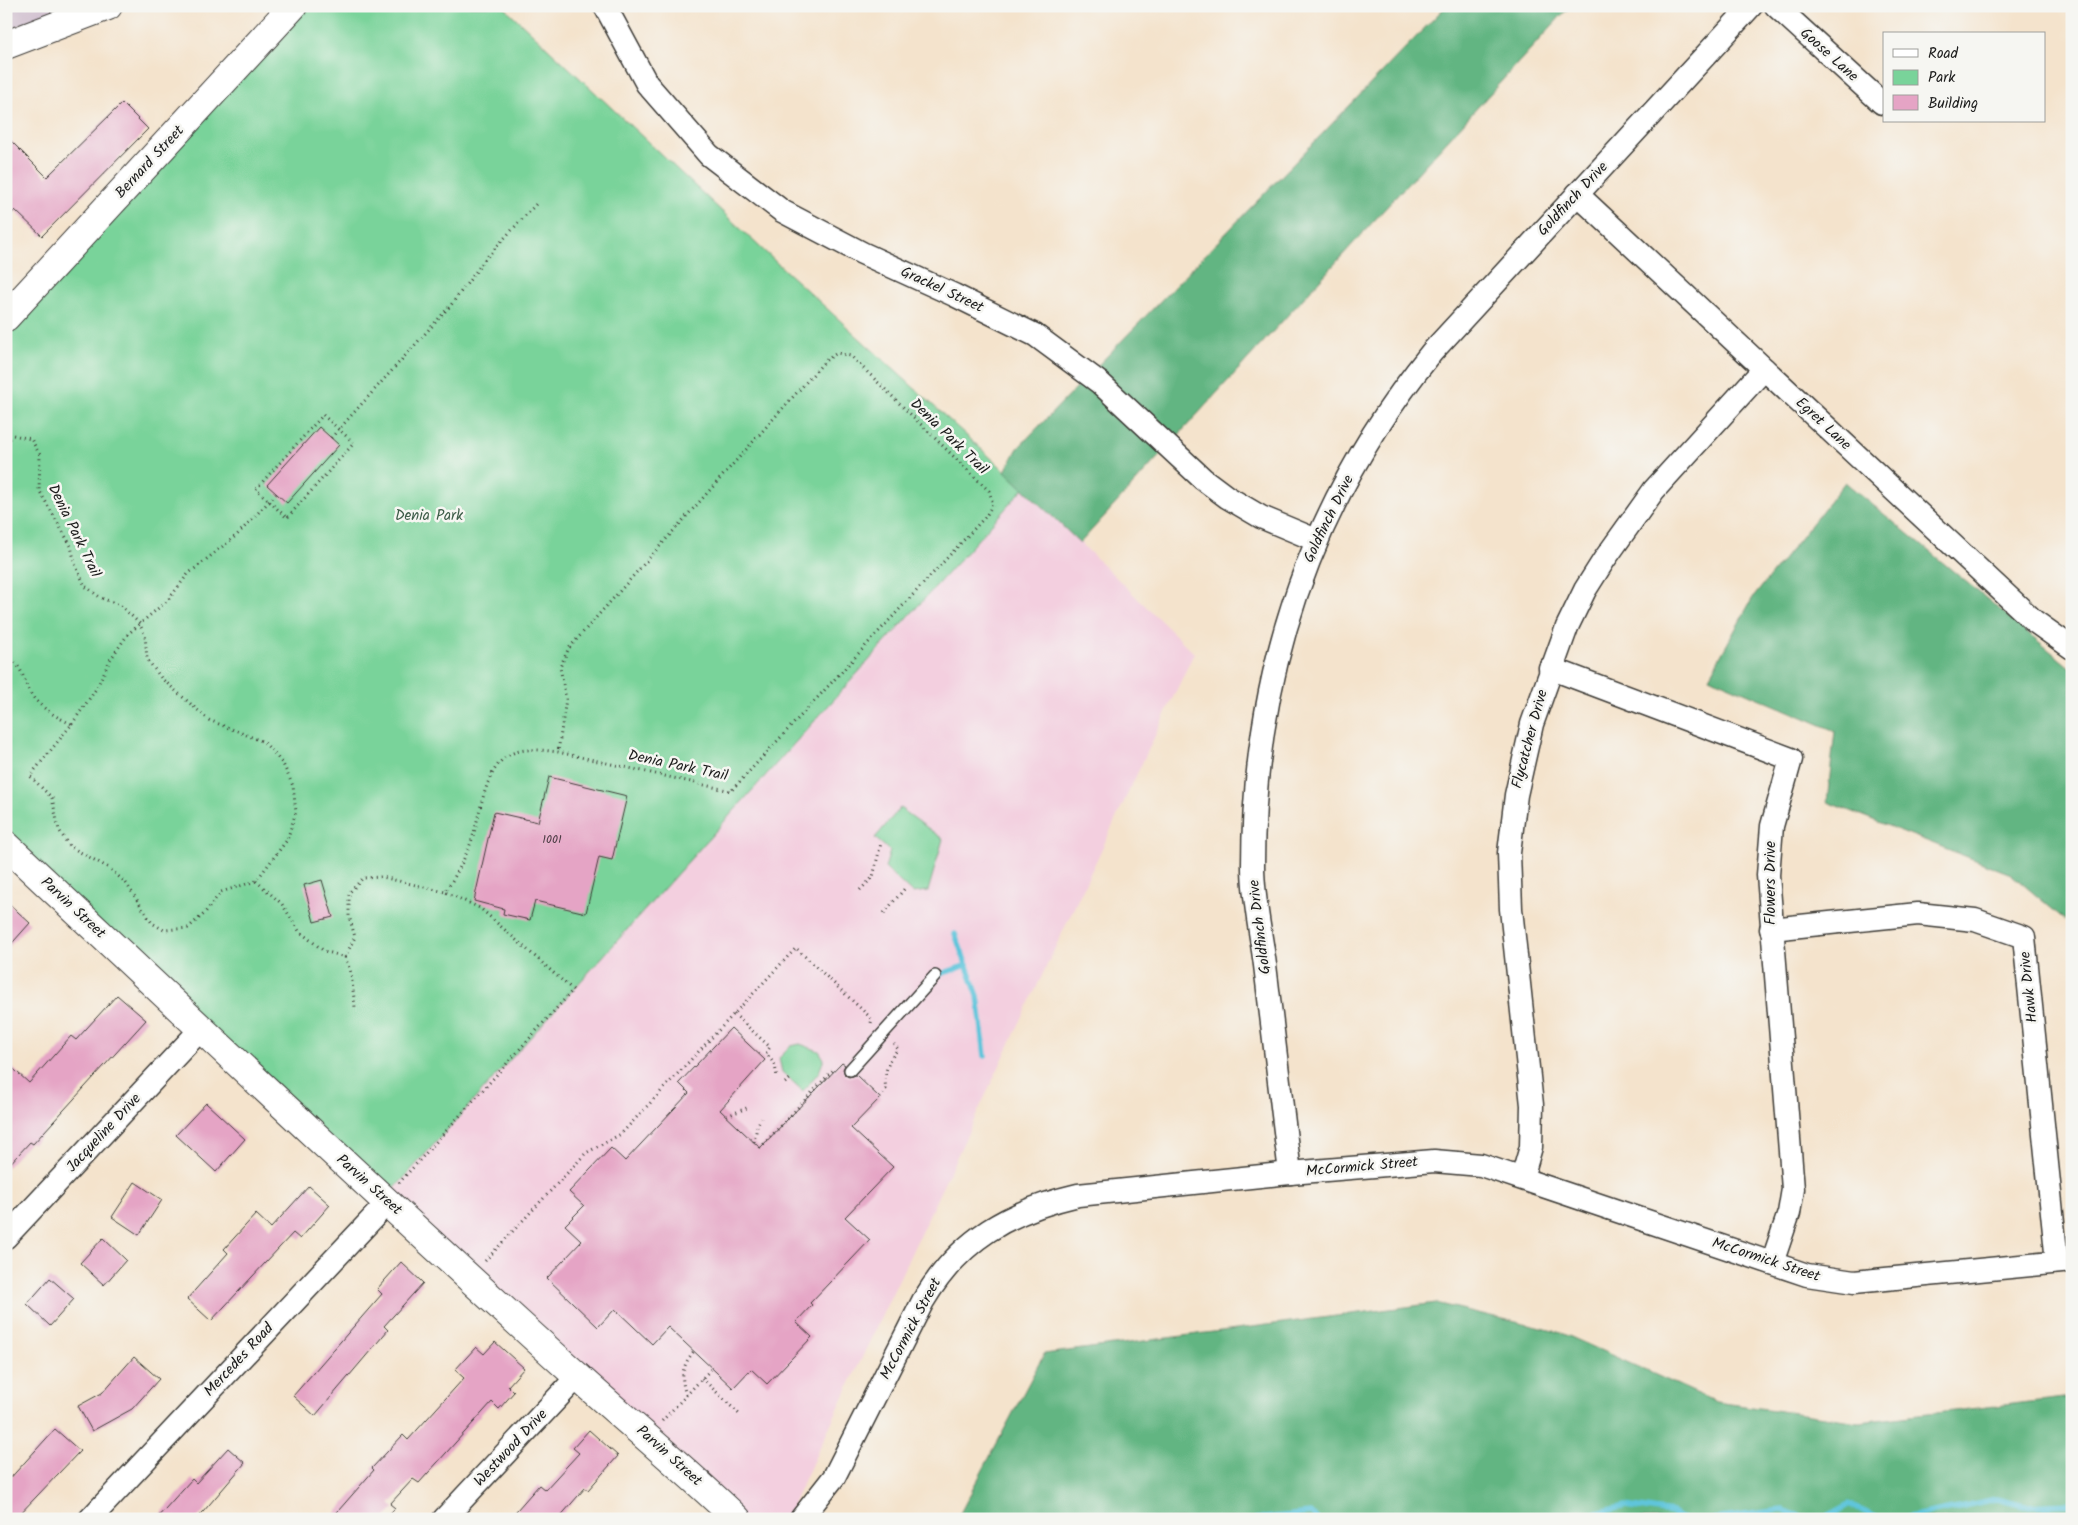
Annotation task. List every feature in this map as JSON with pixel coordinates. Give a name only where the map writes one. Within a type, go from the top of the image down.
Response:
[{"type":"street","points":[[6,45],[108,6]]},
{"type":"street","name":"Bernard Street","points":[[6,317],[293,6]]},
{"type":"street","name":"Grackel Street","points":[[605,6],[647,84],[709,154],[782,211],[862,253],[954,295],[1035,336],[1100,383],[1203,479],[1227,497],[1261,517],[1316,540]]},
{"type":"street","name":"Goldfinch Drive","points":[[1290,1172],[1253,868],[1254,840],[1264,722],[1280,648],[1295,594],[1316,540],[1356,463],[1408,381],[1432,352],[1751,6]]},
{"type":"street","name":"Goose Lane","points":[[1776,6],[1882,103]]},
{"type":"street","name":"Egret Lane","points":[[1577,194],[2034,621],[2072,648]]},
{"type":"street","name":"Flycatcher Drive","points":[[1522,1178],[1530,1147],[1532,1105],[1511,909],[1509,854],[1522,760],[1550,668],[1585,590],[1632,519],[1669,472],[1764,370]]},
{"type":"street","name":"Flowers Drive","points":[[1550,668],[1791,759],[1772,826],[1768,852],[1771,930],[1793,1189],[1789,1213],[1772,1263]]},
{"type":"street","name":"Parvin Street","points":[[6,845],[201,1029],[578,1376],[674,1459],[737,1519]]},
{"type":"street","name":"Hawk Drive","points":[[1771,930],[1918,914],[1975,920],[2024,937],[2064,1262]]},
{"type":"street","name":"Jacqueline Drive","points":[[6,1237],[201,1029]]},
{"type":"street","name":"McCormick Street","points":[[801,1519],[834,1477],[937,1279],[971,1243],[996,1225],[1050,1202],[1078,1195],[1290,1172],[1450,1161],[1481,1164],[1815,1277],[1854,1282],[2064,1262]]},
{"type":"street","name":"Mercedes Road","points":[[90,1519],[387,1200]]},
{"type":"street","name":"Westwood Drive","points":[[444,1519],[578,1376]]},
{"type":"lane","points":[[850,1070],[935,976]]},
{"type":"path","points":[[331,438],[451,305],[486,258],[536,204]]},
{"type":"path","name":"Denia Park Trail","points":[[445,892],[460,868],[471,843],[492,774],[508,755],[532,749],[558,752],[731,791],[986,516],[993,504],[989,491],[851,356],[837,353],[825,361],[569,648],[560,667],[566,699],[558,752]]},
{"type":"path","points":[[323,414],[354,443],[288,518],[269,501],[256,489],[323,414]]},
{"type":"path","name":"Denia Park Trail","points":[[6,442],[14,435],[31,440],[40,455],[39,490],[70,546],[75,564],[85,586],[101,598],[120,605],[139,623],[145,635],[148,659],[161,678],[209,720],[264,742],[283,764],[293,786],[296,812],[287,840],[256,881]]},
{"type":"path","points":[[276,494],[237,535],[188,574],[168,600],[128,634],[110,660],[96,689],[72,724],[30,776],[52,798],[59,830],[69,846],[109,868],[126,883],[152,923],[164,930],[188,928],[204,914],[221,892],[256,881],[282,904],[299,931],[324,951],[345,957]]},
{"type":"path","points":[[6,656],[18,663],[32,695],[62,720],[72,724]]},
{"type":"path","points":[[860,890],[873,877],[881,843]]},
{"type":"path","points":[[354,1007],[351,973],[345,957],[355,936],[349,916],[349,893],[363,878],[382,878],[445,892],[480,908],[573,990],[387,1200]]},
{"type":"path","points":[[884,913],[906,887]]},
{"type":"path","points":[[483,1263],[586,1153],[620,1134],[796,948],[872,1019],[871,1028]]},
{"type":"path","points":[[734,1014],[770,1047],[766,1053],[775,1065],[777,1077]]},
{"type":"path","points":[[880,1098],[886,1089],[884,1076],[891,1056],[898,1049],[884,1032]]},
{"type":"path","points":[[760,1148],[839,1064]]},
{"type":"path","points":[[786,1083],[790,1079]]},
{"type":"path","points":[[727,1116],[749,1107]]},
{"type":"path","points":[[754,1142],[761,1118]]},
{"type":"path","points":[[686,1396],[682,1382],[682,1370],[694,1351]]},
{"type":"path","points":[[660,1424],[712,1368]]},
{"type":"path","points":[[702,1378],[739,1414]]},
{"type":"shaded area","points":[[6,6],[69,6],[6,31]]},
{"type":"shaded area","points":[[1024,488],[1194,653],[786,1519],[736,1519],[385,1199]]},
{"type":"green space","name":"Denia Park","points":[[289,6],[503,6],[778,264],[1024,488],[385,1199],[6,848],[6,315]]},
{"type":"green space","points":[[1446,6],[1570,6],[1080,543],[1005,471],[1018,448]]},
{"type":"green space","points":[[1845,482],[2072,669],[2072,920],[2065,920],[2011,874],[1827,802],[1835,731],[1709,677],[1752,599]]},
{"type":"green space","points":[[900,808],[943,839],[928,891],[912,893],[885,868],[890,851],[875,838]]},
{"type":"green space","points":[[800,1044],[819,1051],[824,1059],[819,1072],[803,1091],[782,1072],[779,1058],[791,1046]]},
{"type":"green space","points":[[1436,1303],[1562,1333],[1716,1402],[1860,1422],[2072,1397],[2072,1519],[957,1519],[1044,1354]]},
{"type":"building","points":[[122,103],[148,129],[42,236],[15,210],[6,220],[6,136],[47,177]]},
{"type":"building","points":[[319,427],[339,445],[287,503],[267,485]]},
{"type":"building","points":[[549,777],[627,796],[612,860],[599,857],[586,913],[535,901],[530,920],[503,914],[504,909],[474,901],[494,812],[538,822]]},
{"type":"building","points":[[322,880],[333,917],[314,922],[304,885]]},
{"type":"building","points":[[6,901],[30,923],[6,950]]},
{"type":"building","points":[[117,995],[146,1020],[33,1144],[30,1142],[6,1168],[6,1062],[29,1083],[71,1036],[76,1040]]},
{"type":"building","points":[[731,1028],[765,1060],[720,1110],[760,1148],[842,1063],[845,1065],[843,1069],[845,1075],[849,1077],[856,1075],[880,1098],[851,1128],[893,1167],[845,1217],[870,1240],[810,1303],[812,1305],[796,1322],[812,1337],[767,1384],[751,1369],[733,1388],[668,1327],[652,1344],[615,1309],[598,1327],[547,1278],[582,1241],[565,1225],[584,1206],[569,1192],[611,1148],[625,1161],[689,1093],[679,1083]]},
{"type":"building","points":[[206,1103],[245,1139],[216,1172],[176,1135]]},
{"type":"building","points":[[135,1182],[162,1200],[139,1235],[112,1217]]},
{"type":"building","points":[[309,1186],[330,1205],[300,1239],[293,1233],[211,1321],[187,1299],[228,1253],[224,1249],[256,1214],[271,1228]]},
{"type":"building","points":[[103,1238],[126,1260],[104,1285],[80,1263]]},
{"type":"building","points":[[401,1262],[423,1283],[384,1326],[388,1330],[315,1416],[293,1396],[382,1294],[377,1289]]},
{"type":"building","points":[[50,1278],[74,1299],[50,1326],[27,1304]]},
{"type":"building","points":[[495,1342],[524,1368],[508,1386],[514,1392],[499,1409],[492,1402],[419,1483],[413,1479],[390,1504],[395,1508],[385,1519],[331,1519],[374,1470],[372,1468],[403,1435],[408,1440],[464,1378],[455,1370],[476,1347],[484,1354]]},
{"type":"building","points":[[134,1357],[159,1379],[132,1409],[92,1431],[78,1406],[102,1393]]},
{"type":"building","points":[[55,1429],[80,1451],[15,1519],[6,1519],[6,1483]]},
{"type":"building","points":[[589,1430],[618,1456],[588,1490],[585,1488],[558,1519],[509,1519],[539,1485],[545,1490],[579,1453],[573,1448]]},
{"type":"building","points":[[228,1448],[245,1463],[197,1519],[156,1519],[192,1479],[196,1483]]},
{"type":"waterway","points":[[955,934],[978,996],[985,1056]]},
{"type":"waterway","points":[[935,976],[967,965]]},
{"type":"waterway","points":[[1899,1519],[1997,1499],[2024,1506],[2072,1504]]},
{"type":"waterway","points":[[1823,1519],[1849,1505],[1879,1519]]},
{"type":"waterway","points":[[1574,1519],[1625,1506],[1672,1513],[1683,1519]]},
{"type":"waterway","points":[[1714,1519],[1782,1510],[1809,1519]]},
{"type":"waterway","points":[[1256,1519],[1311,1513],[1317,1519]]}]
